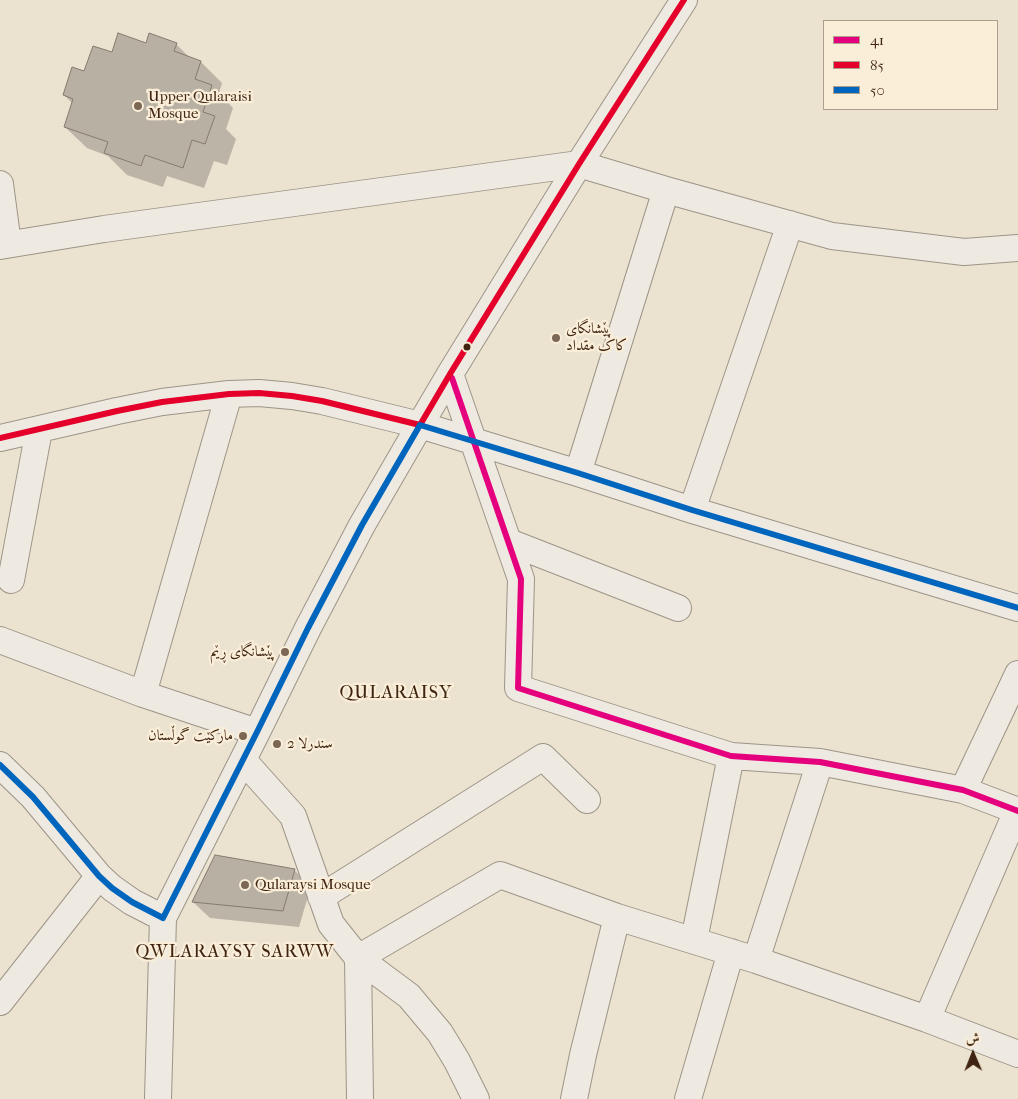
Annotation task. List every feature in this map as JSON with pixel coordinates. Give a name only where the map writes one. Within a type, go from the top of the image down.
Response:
[{"type":"street","points":[[158,1099],[163,918],[308,628],[362,525],[450,374],[579,164],[684,0]]},
{"type":"street","points":[[0,184],[4,245],[104,228],[579,164],[832,236],[964,252],[1018,248]]},
{"type":"street","points":[[578,473],[666,190]]},
{"type":"street","points":[[692,510],[790,224]]},
{"type":"street","points":[[450,374],[521,579],[518,688],[731,756],[820,762],[963,790],[1018,811],[927,1019]]},
{"type":"street","points":[[0,438],[162,402],[229,394],[259,393],[300,397],[420,425],[692,510],[1018,608]]},
{"type":"street","points":[[143,694],[229,394]]},
{"type":"street","points":[[11,580],[39,430]]},
{"type":"street","points":[[509,542],[678,608]]},
{"type":"street","points":[[0,640],[143,694],[257,732]]},
{"type":"street","points":[[963,790],[1018,674]]},
{"type":"street","points":[[694,940],[731,756]]},
{"type":"street","points":[[321,897],[543,757],[587,800]]},
{"type":"street","points":[[243,760],[293,816],[331,924],[358,958],[409,996],[440,1033],[457,1061],[476,1099]]},
{"type":"street","points":[[756,960],[820,762]]},
{"type":"street","points":[[0,765],[33,797],[99,876],[132,902],[163,918]]},
{"type":"street","points":[[358,958],[500,875],[617,918],[756,960],[927,1019],[1018,1054]]},
{"type":"street","points":[[0,1002],[99,876]]},
{"type":"street","points":[[574,1099],[617,918]]},
{"type":"street","points":[[688,1099],[731,952]]},
{"type":"street","points":[[358,958],[360,1099]]},
{"type":"building","name":"Upper Qularaisi Mosque","points":[[118,33],[146,43],[149,33],[177,43],[174,51],[201,61],[195,79],[212,85],[203,112],[215,116],[205,144],[192,140],[183,168],[145,155],[141,166],[104,153],[108,142],[64,127],[73,99],[63,95],[72,67],[84,71],[93,46],[112,52]]},
{"type":"building","name":"Qularaysi Mosque","points":[[215,855],[295,869],[283,911],[192,902]]},
{"type":"transit line","name":"85","points":[[0,438],[162,402],[229,394],[259,393],[322,401],[420,425],[579,164],[684,0]]},
{"type":"transit line","name":"41","points":[[452,378],[521,579],[518,688],[731,756],[820,762],[963,790],[1018,811]]},
{"type":"transit line","name":"50","points":[[0,765],[33,797],[99,876],[132,902],[163,918],[308,628],[362,525],[420,425],[692,510],[1018,608]]},
{"type":"place","name":"Upper Qularaisi Mosque","points":[[138,106]]},
{"type":"place","name":"پێشانگای کاک مقداد","points":[[556,338]]},
{"type":"place","name":"پێشانگای ڕێم","points":[[285,652]]},
{"type":"place","name":"مارکێت گوڵستان","points":[[243,736]]},
{"type":"place","name":"سندرلا 2","points":[[277,744]]},
{"type":"place","name":"Qularaysi Mosque","points":[[245,885]]},
{"type":"district","name":"QULARAISY","points":[[396,694]]},
{"type":"district","name":"QWLARAYSY SARWW","points":[[235,953]]}]
